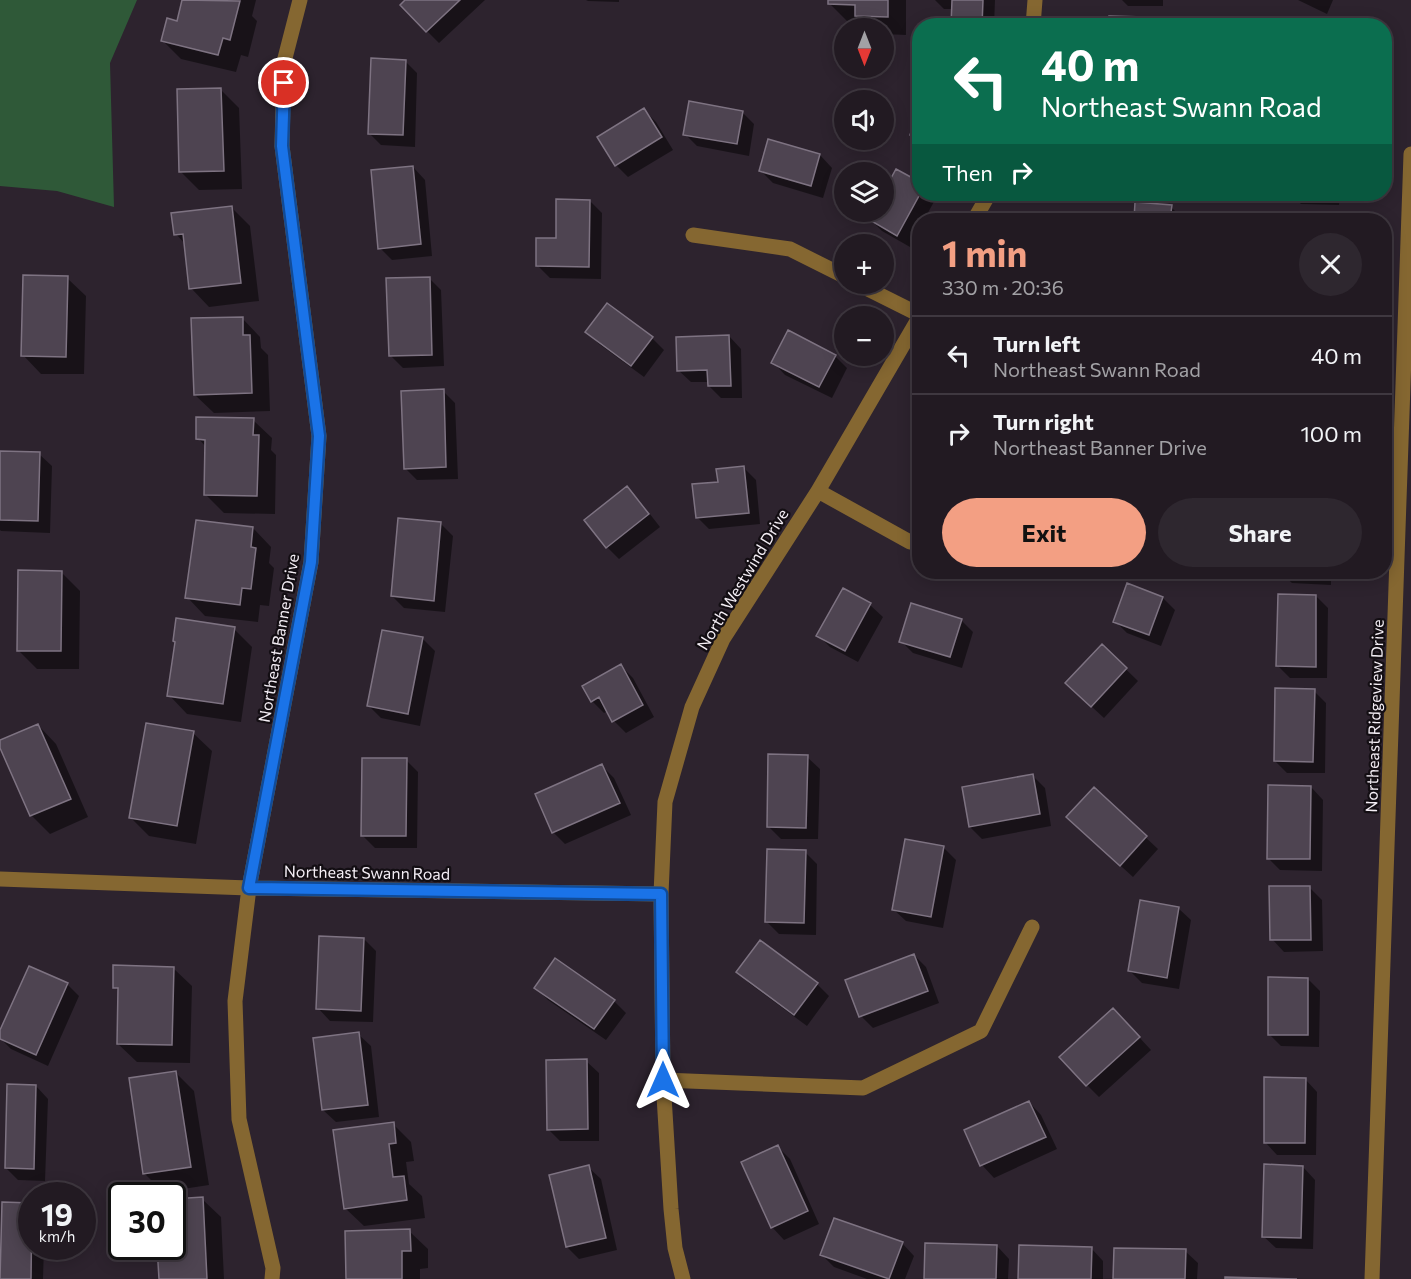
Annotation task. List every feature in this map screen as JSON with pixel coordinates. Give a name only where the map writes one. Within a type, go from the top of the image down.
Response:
[{"type":"street","name":"Northeast Banner Drive","points":[[272,1279],[273,1268],[239,1119],[235,1002],[249,888],[311,562],[319,436],[282,146],[284,62],[300,0]]},
{"type":"street","points":[[1034,18],[1035,0]]},
{"type":"street","name":"Northeast Ridgeview Drive","points":[[1372,1279],[1411,154]]},
{"type":"street","points":[[693,235],[790,249],[834,271]]},
{"type":"street","points":[[877,294],[912,312]]},
{"type":"street","name":"North Westwind Drive","points":[[683,1279],[675,1248],[671,1209],[663,1080],[661,894],[665,802],[692,707],[723,639],[818,491],[912,330]]},
{"type":"street","points":[[818,491],[912,542]]},
{"type":"street","name":"Northeast Swann Road","points":[[0,879],[249,888],[661,894]]},
{"type":"street","points":[[663,1080],[863,1088],[981,1031],[1032,927]]},
{"type":"green space","points":[[0,0],[137,0],[110,63],[114,207],[57,191],[0,186]]},
{"type":"building","points":[[182,0],[240,1],[230,40],[223,38],[218,55],[161,41],[167,18],[177,21]]},
{"type":"building","points":[[405,0],[460,0],[426,32],[400,5]]},
{"type":"building","points":[[828,0],[888,0],[888,17],[855,16],[855,5],[828,4]]},
{"type":"building","points":[[952,0],[983,0],[982,18],[951,18]]},
{"type":"building","points":[[1109,16],[1145,17],[1145,18],[1109,18]]},
{"type":"building","points":[[371,58],[406,60],[403,135],[368,134]]},
{"type":"building","points":[[221,88],[224,171],[179,172],[177,89]]},
{"type":"building","points":[[689,101],[743,111],[737,144],[683,135]]},
{"type":"building","points":[[644,108],[662,137],[615,166],[597,137]]},
{"type":"building","points":[[768,139],[820,154],[811,186],[759,171]]},
{"type":"building","points":[[413,166],[421,244],[378,249],[371,170]]},
{"type":"building","points":[[896,169],[912,178],[912,201],[916,201],[897,236],[873,222],[894,222],[894,173]]},
{"type":"building","points":[[556,199],[590,200],[589,267],[536,266],[536,238],[556,238]]},
{"type":"building","points":[[1135,202],[1172,205],[1171,213],[1134,213]]},
{"type":"building","points":[[232,206],[241,283],[189,289],[183,234],[174,235],[171,213]]},
{"type":"building","points":[[23,275],[68,276],[66,357],[21,356]]},
{"type":"building","points":[[430,277],[432,355],[389,356],[386,278]]},
{"type":"building","points":[[607,303],[653,337],[631,366],[585,332]]},
{"type":"building","points":[[243,317],[243,335],[250,335],[252,393],[194,395],[191,318]]},
{"type":"building","points":[[788,330],[834,354],[834,359],[819,387],[771,363]]},
{"type":"building","points":[[729,335],[731,386],[708,386],[707,370],[677,371],[676,337]]},
{"type":"building","points":[[444,389],[446,467],[404,469],[401,391]]},
{"type":"building","points":[[196,417],[254,418],[253,435],[259,435],[257,496],[204,495],[205,440],[196,439]]},
{"type":"building","points":[[0,451],[40,452],[38,521],[0,520]]},
{"type":"building","points":[[744,466],[749,513],[696,518],[692,484],[718,482],[716,469]]},
{"type":"building","points":[[627,486],[649,514],[606,548],[584,520]]},
{"type":"building","points":[[398,518],[441,522],[434,601],[391,596]]},
{"type":"building","points":[[196,520],[253,527],[251,547],[256,548],[251,589],[242,588],[240,605],[185,598]]},
{"type":"building","points":[[18,570],[62,571],[61,651],[17,651]]},
{"type":"building","points":[[1127,583],[1163,597],[1149,635],[1113,622]]},
{"type":"building","points":[[843,588],[871,603],[845,651],[816,636]]},
{"type":"building","points":[[1278,594],[1316,595],[1316,667],[1276,666]]},
{"type":"building","points":[[911,603],[962,619],[950,657],[899,642]]},
{"type":"building","points":[[176,618],[235,627],[223,704],[167,696]]},
{"type":"building","points":[[382,630],[423,637],[408,714],[367,706]]},
{"type":"building","points":[[1102,644],[1127,668],[1091,707],[1065,683]]},
{"type":"building","points":[[621,664],[643,705],[612,722],[599,697],[591,702],[582,686]]},
{"type":"building","points":[[1275,688],[1315,689],[1313,762],[1274,761]]},
{"type":"building","points":[[146,723],[194,731],[177,826],[129,818]]},
{"type":"building","points":[[38,724],[71,799],[30,816],[0,748],[0,740]]},
{"type":"building","points":[[768,754],[808,755],[806,828],[767,827]]},
{"type":"building","points":[[362,758],[407,758],[406,836],[361,836]]},
{"type":"building","points":[[602,764],[620,803],[552,833],[535,794]]},
{"type":"building","points":[[1033,774],[1040,814],[969,827],[962,787]]},
{"type":"building","points":[[1268,785],[1311,786],[1310,859],[1267,859]]},
{"type":"building","points":[[1094,787],[1147,836],[1120,866],[1066,817]]},
{"type":"building","points":[[905,839],[944,846],[931,917],[892,910]]},
{"type":"building","points":[[767,849],[806,850],[804,923],[765,922]]},
{"type":"building","points":[[1269,886],[1310,886],[1311,940],[1270,940]]},
{"type":"building","points":[[1140,900],[1179,907],[1167,978],[1128,971]]},
{"type":"building","points":[[319,936],[364,938],[361,1011],[316,1009]]},
{"type":"building","points":[[760,940],[818,983],[794,1015],[736,972]]},
{"type":"building","points":[[914,954],[928,991],[859,1017],[845,980]]},
{"type":"building","points":[[555,958],[615,1000],[594,1029],[534,988]]},
{"type":"building","points":[[113,965],[174,967],[172,1045],[117,1044],[118,988],[113,988]]},
{"type":"building","points":[[29,966],[68,983],[36,1055],[0,1039],[0,1030]]},
{"type":"building","points":[[1268,977],[1308,978],[1308,1035],[1268,1035]]},
{"type":"building","points":[[1113,1008],[1140,1037],[1086,1086],[1059,1057]]},
{"type":"building","points":[[359,1032],[368,1105],[322,1110],[313,1038]]},
{"type":"building","points":[[587,1059],[588,1129],[547,1130],[546,1060]]},
{"type":"building","points":[[176,1071],[191,1167],[143,1174],[129,1078]]},
{"type":"building","points":[[1264,1077],[1306,1078],[1305,1143],[1264,1143]]},
{"type":"building","points":[[7,1084],[36,1085],[34,1169],[5,1168]]},
{"type":"building","points":[[1029,1101],[1046,1137],[980,1166],[964,1130]]},
{"type":"building","points":[[394,1122],[396,1143],[389,1144],[393,1177],[404,1176],[407,1200],[344,1209],[333,1130]]},
{"type":"building","points":[[778,1145],[808,1211],[771,1228],[741,1162]]},
{"type":"building","points":[[1264,1164],[1303,1166],[1301,1238],[1262,1237]]},
{"type":"building","points":[[589,1165],[606,1238],[566,1247],[549,1175]]},
{"type":"building","points":[[203,1197],[207,1279],[159,1279],[158,1260],[186,1260],[186,1198]]},
{"type":"building","points":[[2,1202],[18,1203],[18,1260],[31,1260],[31,1279],[0,1279]]},
{"type":"building","points":[[834,1218],[903,1242],[889,1279],[820,1255]]},
{"type":"building","points":[[410,1229],[411,1251],[402,1251],[402,1279],[346,1279],[345,1231]]},
{"type":"building","points":[[925,1243],[997,1245],[996,1279],[924,1279]]},
{"type":"building","points":[[1019,1245],[1092,1247],[1091,1279],[1018,1279]]},
{"type":"building","points":[[1114,1248],[1186,1249],[1185,1279],[1113,1279]]},
{"type":"building","points":[[1225,1277],[1297,1279],[1225,1279]]},
{"type":"route","points":[[284,83],[282,146],[319,436],[311,562],[249,888],[661,894],[663,1080]]}]
